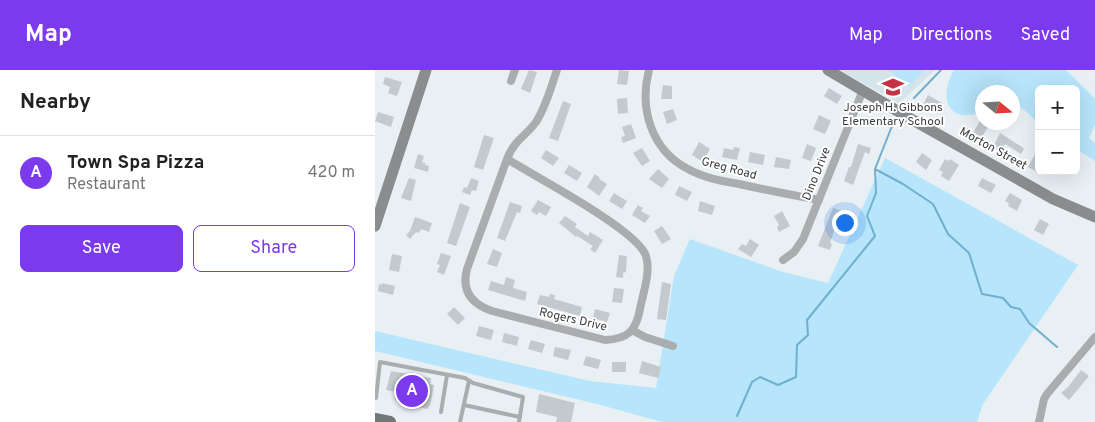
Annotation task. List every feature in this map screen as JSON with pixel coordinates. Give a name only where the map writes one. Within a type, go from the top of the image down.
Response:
[{"type":"main road","points":[[375,419],[390,422]]},
{"type":"street","points":[[375,226],[426,70]]},
{"type":"street","points":[[511,82],[515,70]]},
{"type":"street","name":"Rogers Drive","points":[[557,70],[538,118],[514,145],[507,159],[467,269],[465,282],[469,294],[477,303],[487,309],[597,339],[618,339],[632,330]]},
{"type":"street","name":"Greg Road","points":[[649,70],[644,92],[645,112],[655,138],[670,157],[687,169],[707,178],[819,200]]},
{"type":"street","name":"Morton Street","points":[[828,70],[1047,195],[1093,212]]},
{"type":"street","name":"Dino Drive","points":[[783,260],[794,252],[803,239],[863,90]]},
{"type":"street","points":[[507,159],[613,223],[632,237],[642,248],[647,262],[647,272],[639,314],[632,330],[645,337],[673,346]]},
{"type":"street","points":[[1039,422],[1047,394],[1095,338]]},
{"type":"lane","points":[[375,398],[377,369],[380,362],[465,378],[473,384],[523,397],[519,420],[464,405]]},
{"type":"lane","points":[[441,412],[447,374]]},
{"type":"lane","points":[[460,422],[469,381]]},
{"type":"shaded area","name":"Joseph H. Gibbons Elementary School","points":[[840,70],[935,70],[899,103]]},
{"type":"shaded area","points":[[889,70],[924,70],[909,87]]},
{"type":"shaded area","points":[[954,70],[1066,70],[1095,99],[1095,125],[1089,138],[1095,143],[1095,161],[1080,152],[1080,85],[1035,85],[1035,122],[1020,108],[1020,85],[975,85],[975,114],[965,115],[956,113],[951,109],[947,97],[948,83]]},
{"type":"shaded area","points":[[885,158],[1078,265],[983,404],[977,422],[662,422],[597,404],[375,351],[375,331],[590,381],[656,388],[674,276],[690,239],[783,272],[828,283]]},
{"type":"building","points":[[529,70],[537,72],[530,93],[521,89]]},
{"type":"building","points":[[619,70],[629,71],[627,85],[617,84]]},
{"type":"building","points":[[385,77],[402,82],[397,96],[388,93],[390,87],[383,84]]},
{"type":"building","points":[[663,85],[672,86],[672,99],[661,99]]},
{"type":"building","points":[[829,88],[842,96],[837,104],[824,96]]},
{"type":"building","points":[[928,95],[942,103],[938,109],[934,106],[931,112],[922,107]]},
{"type":"building","points":[[627,98],[628,113],[618,114],[617,99]]},
{"type":"building","points":[[563,101],[571,104],[558,141],[549,138]]},
{"type":"building","points":[[673,109],[677,120],[667,124],[663,112]]},
{"type":"building","points":[[378,112],[394,117],[391,127],[375,121]]},
{"type":"building","points":[[819,115],[831,121],[825,134],[813,129]]},
{"type":"building","points":[[631,124],[636,138],[623,143],[621,137],[625,136],[622,127]]},
{"type":"building","points":[[975,130],[986,130],[980,140],[973,133]]},
{"type":"building","points":[[1000,133],[1024,149],[1021,154],[1005,144],[1000,151],[993,147]]},
{"type":"building","points":[[484,135],[494,138],[483,170],[474,167]]},
{"type":"building","points":[[699,142],[710,149],[703,162],[692,155]]},
{"type":"building","points":[[807,144],[816,148],[811,161],[802,158]]},
{"type":"building","points":[[858,144],[871,148],[869,154],[865,152],[853,185],[844,181],[849,167],[851,167]]},
{"type":"building","points":[[734,147],[740,148],[737,160],[722,157],[724,148],[733,150]]},
{"type":"building","points":[[642,148],[650,161],[642,166],[633,153]]},
{"type":"building","points":[[546,150],[559,158],[553,166],[541,158]]},
{"type":"building","points":[[750,152],[765,155],[763,165],[748,162]]},
{"type":"building","points":[[922,153],[932,160],[926,170],[916,162]]},
{"type":"building","points":[[418,154],[424,156],[422,162],[429,166],[428,172],[414,168]]},
{"type":"building","points":[[1035,154],[1035,171],[1028,167]]},
{"type":"building","points":[[776,157],[791,160],[789,169],[774,167]]},
{"type":"building","points":[[945,159],[949,161],[950,159],[959,165],[949,181],[941,176],[943,172],[939,170]]},
{"type":"building","points":[[569,165],[582,173],[577,181],[564,173]]},
{"type":"building","points":[[658,169],[669,179],[662,188],[649,179]]},
{"type":"building","points":[[595,174],[607,184],[599,196],[587,187]]},
{"type":"building","points":[[409,178],[416,180],[411,201],[401,198]]},
{"type":"building","points":[[471,178],[479,181],[476,191],[472,190],[470,195],[462,192],[464,187],[467,188]]},
{"type":"building","points":[[982,178],[996,185],[991,193],[978,186]]},
{"type":"building","points":[[679,186],[692,192],[687,201],[675,195]]},
{"type":"building","points":[[614,193],[627,201],[622,209],[609,201]]},
{"type":"building","points":[[1010,193],[1022,200],[1017,211],[1008,206],[1009,203],[1005,201]]},
{"type":"building","points":[[538,200],[551,207],[546,216],[539,212],[537,215],[531,211]]},
{"type":"building","points":[[700,201],[715,206],[712,215],[698,211]]},
{"type":"building","points":[[510,202],[522,206],[520,213],[517,212],[505,241],[497,238]]},
{"type":"building","points":[[460,203],[470,207],[456,246],[447,243]]},
{"type":"building","points":[[638,205],[643,208],[641,211],[650,216],[645,223],[632,215]]},
{"type":"building","points":[[833,208],[844,212],[836,225],[830,243],[832,244],[830,250],[818,246]]},
{"type":"building","points":[[782,211],[790,226],[779,232],[777,227],[779,225],[774,216]]},
{"type":"building","points":[[565,216],[577,224],[575,227],[588,236],[590,232],[603,240],[595,253],[590,249],[593,246],[576,237],[559,223]]},
{"type":"building","points":[[415,217],[432,223],[429,232],[421,229],[419,233],[416,232],[410,239],[406,235],[410,231]]},
{"type":"building","points":[[1040,219],[1049,224],[1043,235],[1034,230]]},
{"type":"building","points":[[662,226],[671,239],[662,244],[654,231]]},
{"type":"building","points":[[750,239],[759,245],[751,257],[738,249],[742,244],[746,246]]},
{"type":"building","points":[[493,249],[502,253],[497,267],[487,264]]},
{"type":"building","points":[[441,253],[451,256],[444,275],[437,272],[440,265],[437,264]]},
{"type":"building","points":[[392,254],[402,256],[399,272],[389,270]]},
{"type":"building","points":[[619,255],[627,256],[626,272],[623,273],[623,278],[616,277]]},
{"type":"building","points":[[506,277],[515,280],[513,288],[527,292],[525,301],[488,290],[491,281],[504,285]]},
{"type":"building","points":[[662,282],[671,284],[666,320],[657,319]]},
{"type":"building","points":[[382,283],[395,286],[393,295],[378,291],[379,284],[382,285]]},
{"type":"building","points":[[614,288],[624,289],[622,303],[612,302]]},
{"type":"building","points":[[550,294],[555,295],[554,299],[582,307],[580,316],[537,304],[540,295],[549,297]]},
{"type":"building","points":[[454,307],[465,318],[458,325],[447,314]]},
{"type":"building","points":[[595,309],[610,313],[607,322],[593,318]]},
{"type":"building","points":[[479,326],[494,330],[491,340],[476,336]]},
{"type":"building","points":[[504,333],[519,337],[517,346],[502,342]]},
{"type":"building","points":[[531,340],[545,344],[542,353],[528,349]]},
{"type":"building","points":[[555,347],[571,350],[568,360],[553,356]]},
{"type":"building","points":[[586,356],[601,360],[598,369],[583,365]]},
{"type":"building","points":[[642,361],[661,367],[658,378],[639,373]]},
{"type":"building","points":[[612,362],[626,362],[626,372],[612,372]]},
{"type":"building","points":[[1081,370],[1089,376],[1069,400],[1061,393]]},
{"type":"building","points":[[391,371],[431,378],[430,384],[434,385],[428,409],[407,405],[407,402],[395,400],[397,392],[386,390]]},
{"type":"building","points":[[539,394],[575,403],[571,422],[556,422],[557,417],[536,412]]},
{"type":"waterway","points":[[914,98],[941,70]]},
{"type":"waterway","points":[[737,416],[752,382],[760,377],[778,385],[796,377],[797,345],[808,335],[807,320],[875,236],[867,216],[876,193],[875,169],[894,121]]},
{"type":"waterway","points":[[875,169],[903,184],[933,204],[948,234],[969,253],[982,294],[1003,298],[1011,307],[1020,309],[1029,323],[1057,347]]},
{"type":"place","name":"Joseph H. Gibbons Elementary School","points":[[893,87]]},
{"type":"place","name":"Town Spa Pizza","points":[[412,391]]}]
